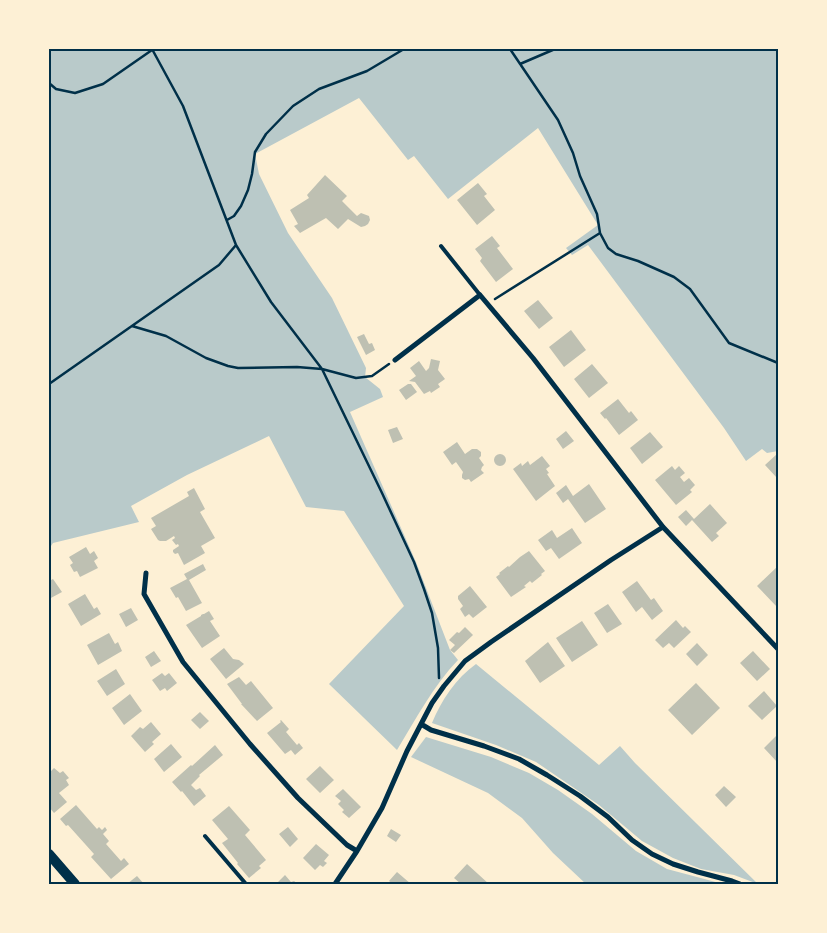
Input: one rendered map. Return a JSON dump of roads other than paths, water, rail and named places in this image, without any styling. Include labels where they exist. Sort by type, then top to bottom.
[{"type":"main road","points":[[49,854],[75,884]]},
{"type":"street","points":[[395,360],[480,295],[533,358],[663,527],[778,649]]},
{"type":"street","points":[[336,884],[382,808],[407,751],[432,703],[465,661],[611,560],[663,527]]},
{"type":"street","points":[[146,573],[144,594],[183,662],[250,744],[298,798],[347,845],[357,851]]},
{"type":"street","points":[[421,724],[430,730],[484,746],[519,759],[580,796],[608,817],[632,840],[652,854],[673,864],[740,884]]},
{"type":"lane","points":[[441,246],[480,295]]},
{"type":"lane","points":[[205,836],[246,884]]}]
